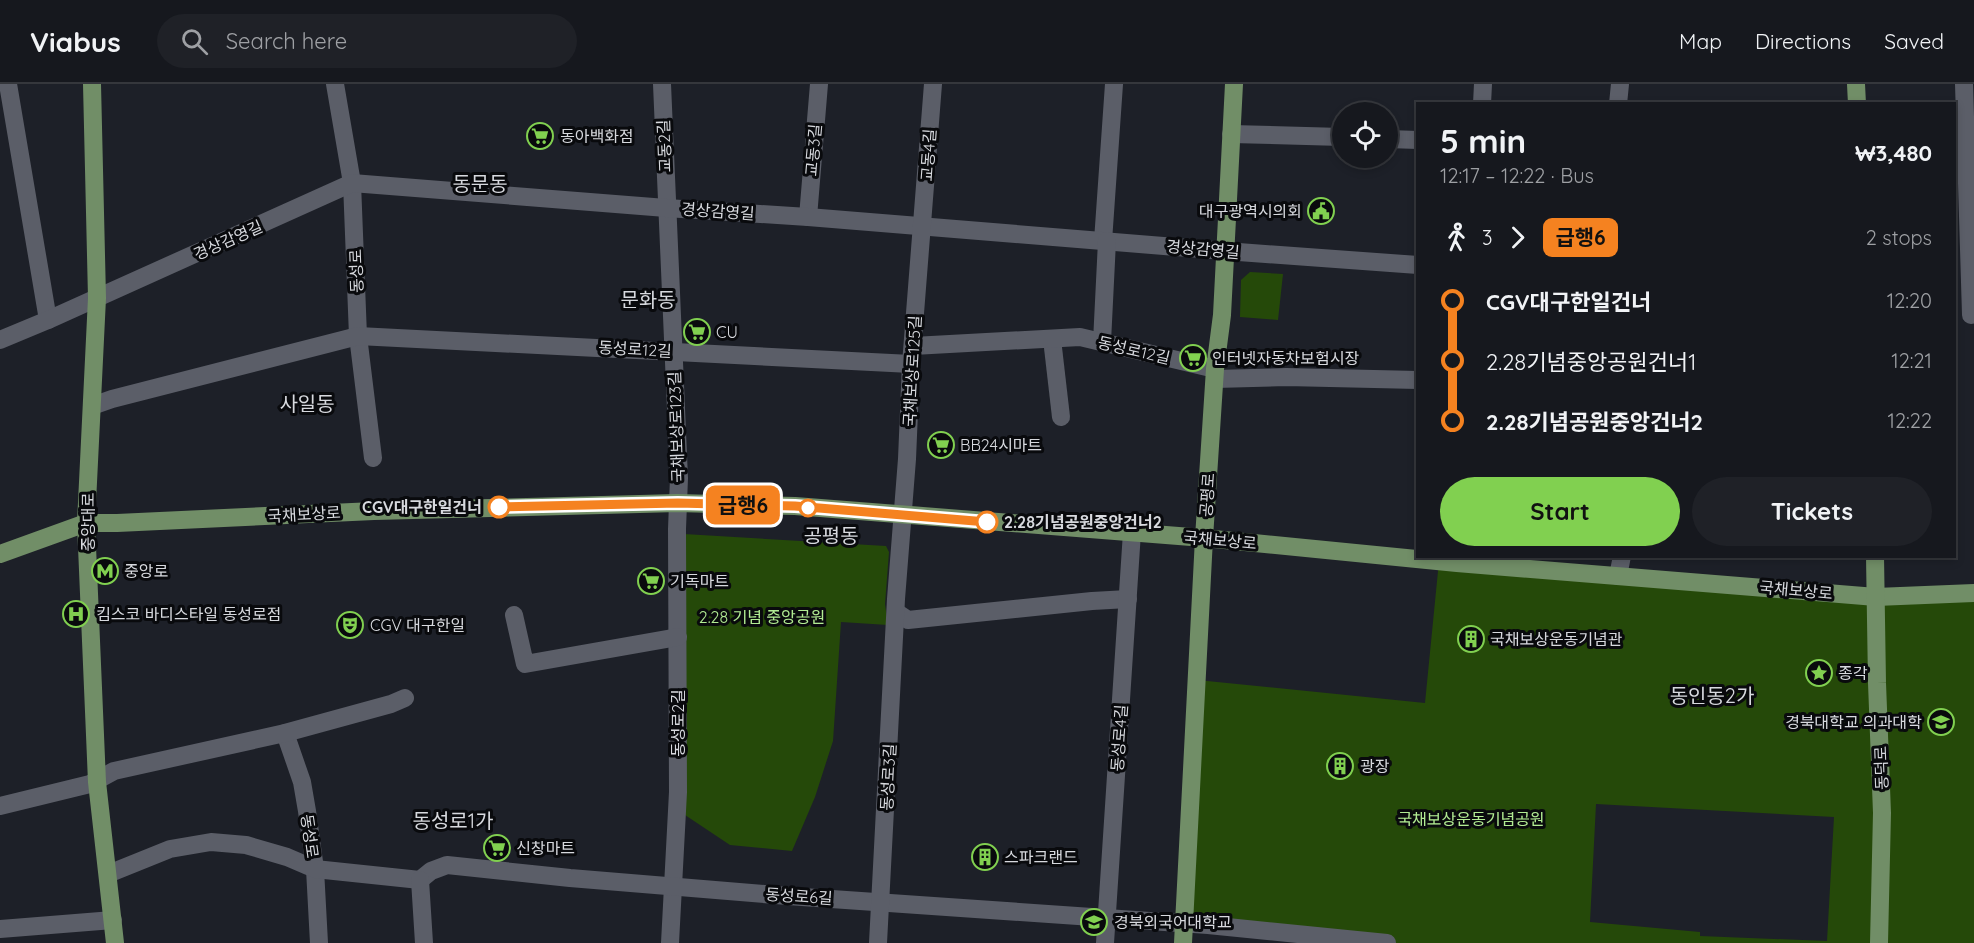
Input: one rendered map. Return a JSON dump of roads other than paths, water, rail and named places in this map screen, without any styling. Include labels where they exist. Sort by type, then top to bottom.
[{"type":"main road","name":"중앙대로","points":[[92,84],[97,297],[86,523],[97,782],[115,943]]},
{"type":"main road","name":"공평로","points":[[1183,943],[1204,538],[1215,374],[1222,315],[1234,84]]},
{"type":"main road","points":[[1856,84],[1857,102]]},
{"type":"main road","name":"국채보상로","points":[[0,554],[86,523],[107,524],[408,510],[678,503],[795,506],[1416,556]]},
{"type":"main road","name":"국채보상로","points":[[1434,558],[1876,597],[1974,593]]},
{"type":"main road","name":"동덕로","points":[[1875,558],[1882,813],[1879,943]]},
{"type":"street","points":[[8,84],[8,127],[48,320]]},
{"type":"street","name":"동성로","points":[[335,84],[352,183],[358,336],[373,458]]},
{"type":"street","name":"교동2길","points":[[662,84],[666,208]]},
{"type":"street","name":"교동3길","points":[[808,217],[819,84]]},
{"type":"street","name":"교동4길","points":[[923,226],[933,84]]},
{"type":"street","points":[[1102,342],[1114,84]]},
{"type":"street","points":[[1482,102],[1483,84]]},
{"type":"street","points":[[1618,102],[1620,84]]},
{"type":"street","points":[[1964,84],[1967,315]]},
{"type":"street","points":[[1231,134],[1332,138]]},
{"type":"street","points":[[1398,139],[1416,140]]},
{"type":"street","name":"경상감영길","points":[[0,340],[352,183],[1416,265]]},
{"type":"street","name":"국채보상로123길","points":[[666,208],[674,351],[678,503]]},
{"type":"street","name":"국채보상로125길","points":[[903,516],[908,459],[912,355],[923,226]]},
{"type":"street","points":[[92,405],[358,336]]},
{"type":"street","name":"동성로12길","points":[[358,336],[674,351],[912,355],[1080,337],[1215,374],[1416,380]]},
{"type":"street","points":[[1052,339],[1061,417]]},
{"type":"street","name":"동성로2길","points":[[670,943],[678,792],[678,503]]},
{"type":"street","name":"동성로3길","points":[[878,943],[903,516]]},
{"type":"street","name":"동성로4길","points":[[1106,943],[1132,532]]},
{"type":"street","points":[[1618,576],[1622,558]]},
{"type":"street","points":[[896,612],[908,620],[1128,599]]},
{"type":"street","points":[[514,615],[525,664],[678,637]]},
{"type":"street","points":[[0,806],[97,782],[114,771],[285,733],[391,704],[405,698]]},
{"type":"street","name":"동성로","points":[[285,733],[302,782],[315,869],[319,943]]},
{"type":"street","points":[[108,874],[170,849],[211,842],[246,845],[287,857],[315,869],[420,880],[424,943]]},
{"type":"street","name":"동성로6길","points":[[420,880],[430,871],[447,866],[788,896],[1208,925],[1387,943]]},
{"type":"street","points":[[0,928],[113,920]]},
{"type":"place","name":"동아백화점","points":[[540,136]]},
{"type":"place","name":"대구광역시의회","points":[[1321,211]]},
{"type":"place","name":"CU","points":[[697,332]]},
{"type":"place","name":"인터넷자동차보험시장","points":[[1193,358]]},
{"type":"place","name":"BB24시마트","points":[[941,445]]},
{"type":"place","name":"CGV대구한일건너","points":[[499,507]]},
{"type":"place","name":"2.28기념공원중앙건너2","points":[[987,522]]},
{"type":"place","name":"중앙로","points":[[105,571]]},
{"type":"place","name":"기독마트","points":[[651,581]]},
{"type":"place","name":"킴스코 바디스타일 동성로점","points":[[76,614]]},
{"type":"place","name":"CGV 대구한일","points":[[350,625]]},
{"type":"place","name":"국채보상운동기념관","points":[[1471,639]]},
{"type":"place","name":"종각","points":[[1819,673]]},
{"type":"place","name":"경북대학교 의과대학","points":[[1941,722]]},
{"type":"place","name":"광장","points":[[1340,766]]},
{"type":"place","name":"신창마트","points":[[497,848]]},
{"type":"place","name":"스파크랜드","points":[[985,857]]},
{"type":"place","name":"경북외국어대학교","points":[[1094,922]]},
{"type":"district","name":"동문동","points":[[480,183]]},
{"type":"district","name":"문화동","points":[[648,299]]},
{"type":"district","name":"사일동","points":[[307,403]]},
{"type":"district","name":"공평동","points":[[831,535]]},
{"type":"district","name":"동인동2가","points":[[1712,695]]},
{"type":"district","name":"동성로1가","points":[[453,820]]},
{"type":"park label","name":"2.28 기념 중앙공원","points":[[762,617]]},
{"type":"park label","name":"국채보상운동기념공원","points":[[1471,819]]}]
